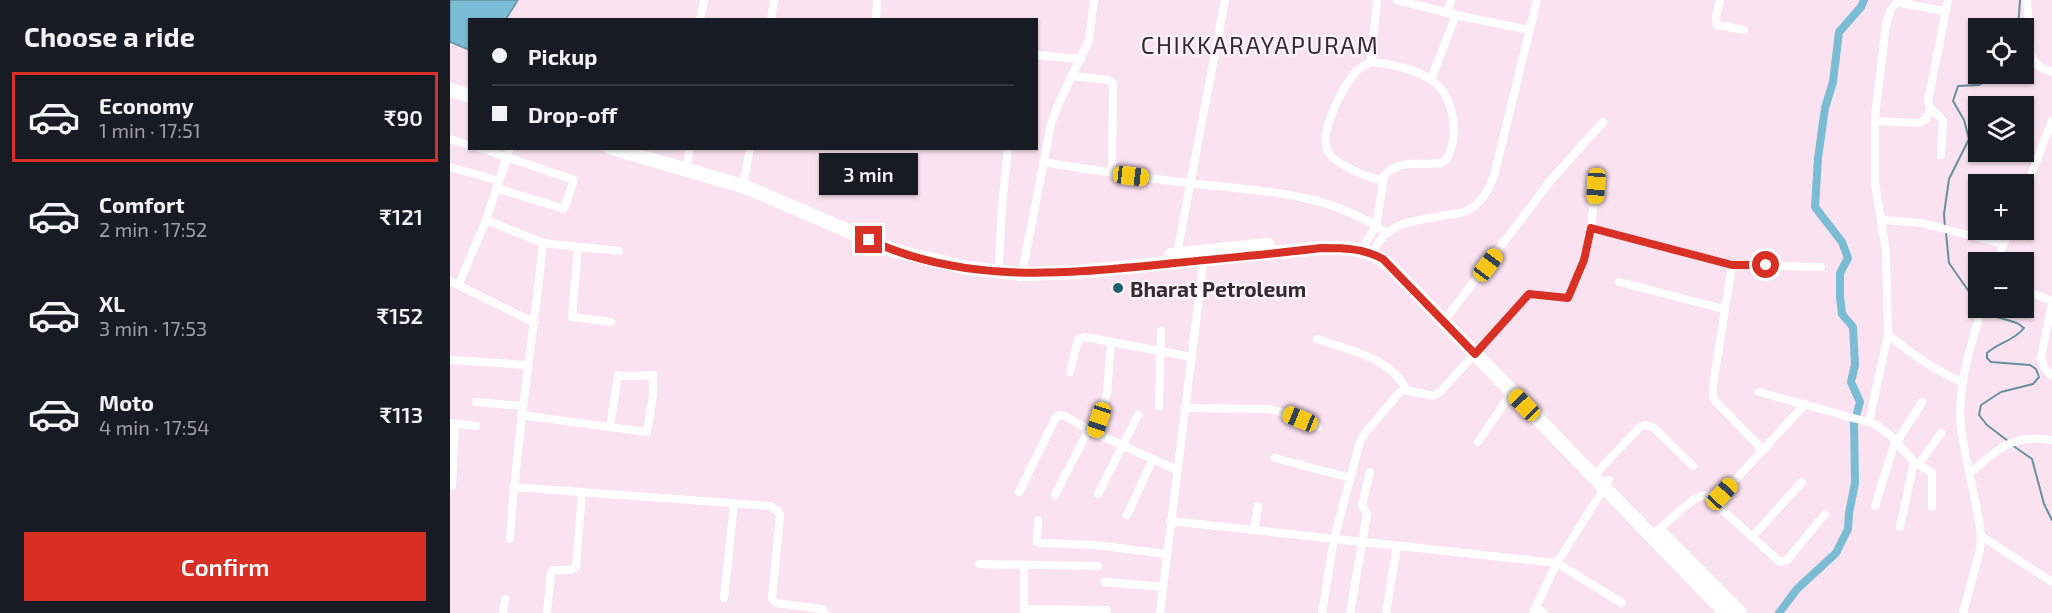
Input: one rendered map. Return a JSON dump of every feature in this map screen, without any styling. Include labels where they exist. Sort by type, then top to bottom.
[{"type":"main road","points":[[450,90],[468,95]]},
{"type":"main road","points":[[624,150],[688,160]]},
{"type":"main road","points":[[650,150],[688,160],[897,242],[944,255],[999,263],[1023,270],[1177,254],[1204,256]]},
{"type":"main road","points":[[744,182],[895,252],[942,264],[1078,272],[1322,240],[1349,240],[1388,252],[1447,318],[1655,533],[1726,613]]},
{"type":"main road","points":[[1478,350],[1512,392],[1604,479]]},
{"type":"main road","points":[[1655,533],[1740,613]]},
{"type":"street","points":[[700,18],[704,0]]},
{"type":"street","points":[[771,18],[772,0]]},
{"type":"street","points":[[876,18],[877,0]]},
{"type":"street","points":[[1023,270],[1051,124],[1089,40],[1094,0]]},
{"type":"street","points":[[1177,254],[1225,0]]},
{"type":"street","points":[[1371,62],[1377,0]]},
{"type":"street","points":[[1397,0],[1529,30]]},
{"type":"street","points":[[1431,80],[1451,14],[1451,0]]},
{"type":"street","points":[[1370,248],[1385,232],[1407,222],[1464,212],[1475,206],[1486,194],[1494,176],[1537,0]]},
{"type":"street","points":[[1719,0],[1717,25],[1744,30]]},
{"type":"street","points":[[1941,155],[1943,121],[1930,109],[1928,92],[1948,0]]},
{"type":"street","points":[[2027,0],[2033,61],[2038,66],[2052,72]]},
{"type":"street","points":[[1863,419],[1888,334],[1886,252],[1875,183],[1875,121],[1879,80],[1891,9],[1901,1],[1944,11]]},
{"type":"street","points":[[1038,55],[1081,59]]},
{"type":"street","points":[[1370,248],[1376,226],[1382,181],[1389,170],[1402,164],[1441,164],[1450,153],[1454,127],[1445,97],[1431,80],[1398,66],[1371,62],[1356,72],[1345,87],[1336,104],[1325,141],[1329,154],[1335,159],[1362,174],[1382,181]]},
{"type":"street","points":[[1072,76],[1108,80],[1113,84],[1112,173]]},
{"type":"street","points":[[1875,121],[1919,123],[1926,119],[1930,109]]},
{"type":"street","points":[[2031,174],[2052,121]]},
{"type":"street","points":[[1447,318],[1551,180],[1603,122]]},
{"type":"street","points":[[450,139],[468,144]]},
{"type":"street","points":[[450,167],[564,209],[566,207],[574,178],[509,153],[492,150]]},
{"type":"street","points":[[744,182],[750,150]]},
{"type":"street","points":[[999,263],[1008,150]]},
{"type":"street","points":[[509,153],[486,220],[454,282],[535,323]]},
{"type":"street","points":[[1043,162],[1112,173],[1300,196],[1338,207],[1385,232]]},
{"type":"street","points":[[1322,613],[1334,539],[1360,442],[1365,433],[1400,392],[1406,390],[1433,396],[1440,392],[1529,294],[1568,298],[1584,260],[1591,228],[1596,180]]},
{"type":"street","points":[[486,220],[543,243],[619,251]]},
{"type":"street","points":[[1882,220],[1922,223],[2003,244]]},
{"type":"street","points":[[1591,228],[1732,265],[1821,267]]},
{"type":"street","points":[[2000,252],[2005,240]]},
{"type":"street","points":[[510,539],[513,487],[535,323],[543,243]]},
{"type":"street","points":[[578,247],[572,317],[611,322]]},
{"type":"street","points":[[1160,613],[1204,256]]},
{"type":"street","points":[[1732,265],[1713,397],[1763,450]]},
{"type":"street","points":[[1619,282],[1725,309]]},
{"type":"street","points":[[2034,294],[2052,301],[2041,358],[2045,369],[2052,376]]},
{"type":"street","points":[[1963,613],[1980,550],[1981,536],[1961,427],[1960,405],[1963,382],[1979,318]]},
{"type":"street","points":[[1160,406],[1161,331]]},
{"type":"street","points":[[1888,334],[1932,366],[1963,382]]},
{"type":"street","points":[[1070,372],[1078,340],[1085,337],[1192,357]]},
{"type":"street","points":[[1317,339],[1366,356],[1384,365],[1395,373],[1406,390]]},
{"type":"street","points":[[1055,495],[1092,431],[1107,393],[1112,342]]},
{"type":"street","points":[[450,360],[528,365]]},
{"type":"street","points":[[476,402],[610,427],[647,432],[653,395],[653,375],[627,377],[618,375],[610,427]]},
{"type":"street","points":[[1478,442],[1512,392]]},
{"type":"street","points":[[1760,392],[1863,419],[1891,436],[1916,464],[1932,473],[1932,507]]},
{"type":"street","points":[[1875,506],[1896,442],[1922,402]]},
{"type":"street","points":[[1655,533],[1694,499],[1722,494],[1805,404]]},
{"type":"street","points":[[1185,408],[1269,409],[1318,427]]},
{"type":"street","points":[[1018,492],[1056,417],[1060,415],[1177,470]]},
{"type":"street","points":[[1098,494],[1138,415]]},
{"type":"street","points":[[452,486],[452,424],[477,426]]},
{"type":"street","points":[[1544,613],[1534,611],[1557,563],[1604,479],[1640,427],[1645,424],[1653,427],[1693,466]]},
{"type":"street","points":[[1900,527],[1916,464],[1941,433]]},
{"type":"street","points":[[1970,473],[2010,443],[2037,438],[2052,440]]},
{"type":"street","points":[[1275,458],[1350,478]]},
{"type":"street","points":[[1127,515],[1153,459]]},
{"type":"street","points":[[1350,613],[1367,514],[1362,505],[1370,472]]},
{"type":"street","points":[[1752,537],[1802,482]]},
{"type":"street","points":[[513,487],[770,506],[778,511],[780,516],[772,595],[774,602],[822,609],[825,613]]},
{"type":"street","points":[[547,613],[551,573],[553,570],[571,570],[576,567],[582,492]]},
{"type":"street","points":[[1707,496],[1777,560],[1784,562],[1825,514]]},
{"type":"street","points":[[724,598],[734,504]]},
{"type":"street","points":[[1254,530],[1258,506]]},
{"type":"street","points":[[1038,520],[1037,542],[1040,543],[1095,545],[1167,554]]},
{"type":"street","points":[[1170,521],[1557,563],[1622,603]]},
{"type":"street","points":[[1981,536],[2052,582]]},
{"type":"street","points":[[1386,613],[1397,546]]},
{"type":"street","points":[[979,564],[1098,566]]},
{"type":"street","points":[[1024,565],[1024,611],[1107,610]]},
{"type":"street","points":[[1105,582],[1163,586]]},
{"type":"street","points":[[503,613],[505,599]]},
{"type":"water","points":[[450,0],[518,0],[507,18],[468,18],[468,50],[450,42]]},
{"type":"waterway","points":[[1779,613],[1797,589],[1836,553],[1848,529],[1855,483],[1854,423],[1860,402],[1851,382],[1855,365],[1853,327],[1842,314],[1840,297],[1840,273],[1848,258],[1842,242],[1815,207],[1818,158],[1825,108],[1833,82],[1839,32],[1861,7],[1864,0]]},
{"type":"waterway","points":[[2019,18],[2020,0]]},
{"type":"waterway","points":[[1945,227],[1944,214],[1949,179],[1969,139],[1964,120],[1953,101],[1958,86],[1981,84]]},
{"type":"waterway","points":[[1946,233],[1949,263],[1968,290]]},
{"type":"waterway","points":[[2000,318],[2017,323],[2024,328],[2016,336],[1987,353],[1987,358],[1991,362],[2030,365],[2036,369],[2039,377],[2033,384],[2001,392],[1981,405],[1979,415],[1987,425],[2008,441]]},
{"type":"waterway","points":[[2012,445],[2032,459],[2044,504],[2052,520]]},
{"type":"place","name":"Bharat Petroleum","points":[[1118,288]]},
{"type":"district","name":"CHIKKARAYAPURAM","points":[[1260,44]]},
{"type":"route","points":[[869,240],[895,252],[942,264],[1022,274],[1116,269],[1321,248],[1348,248],[1364,251],[1383,259],[1475,354],[1529,294],[1568,298],[1584,260],[1591,228],[1732,265],[1766,265]]}]
